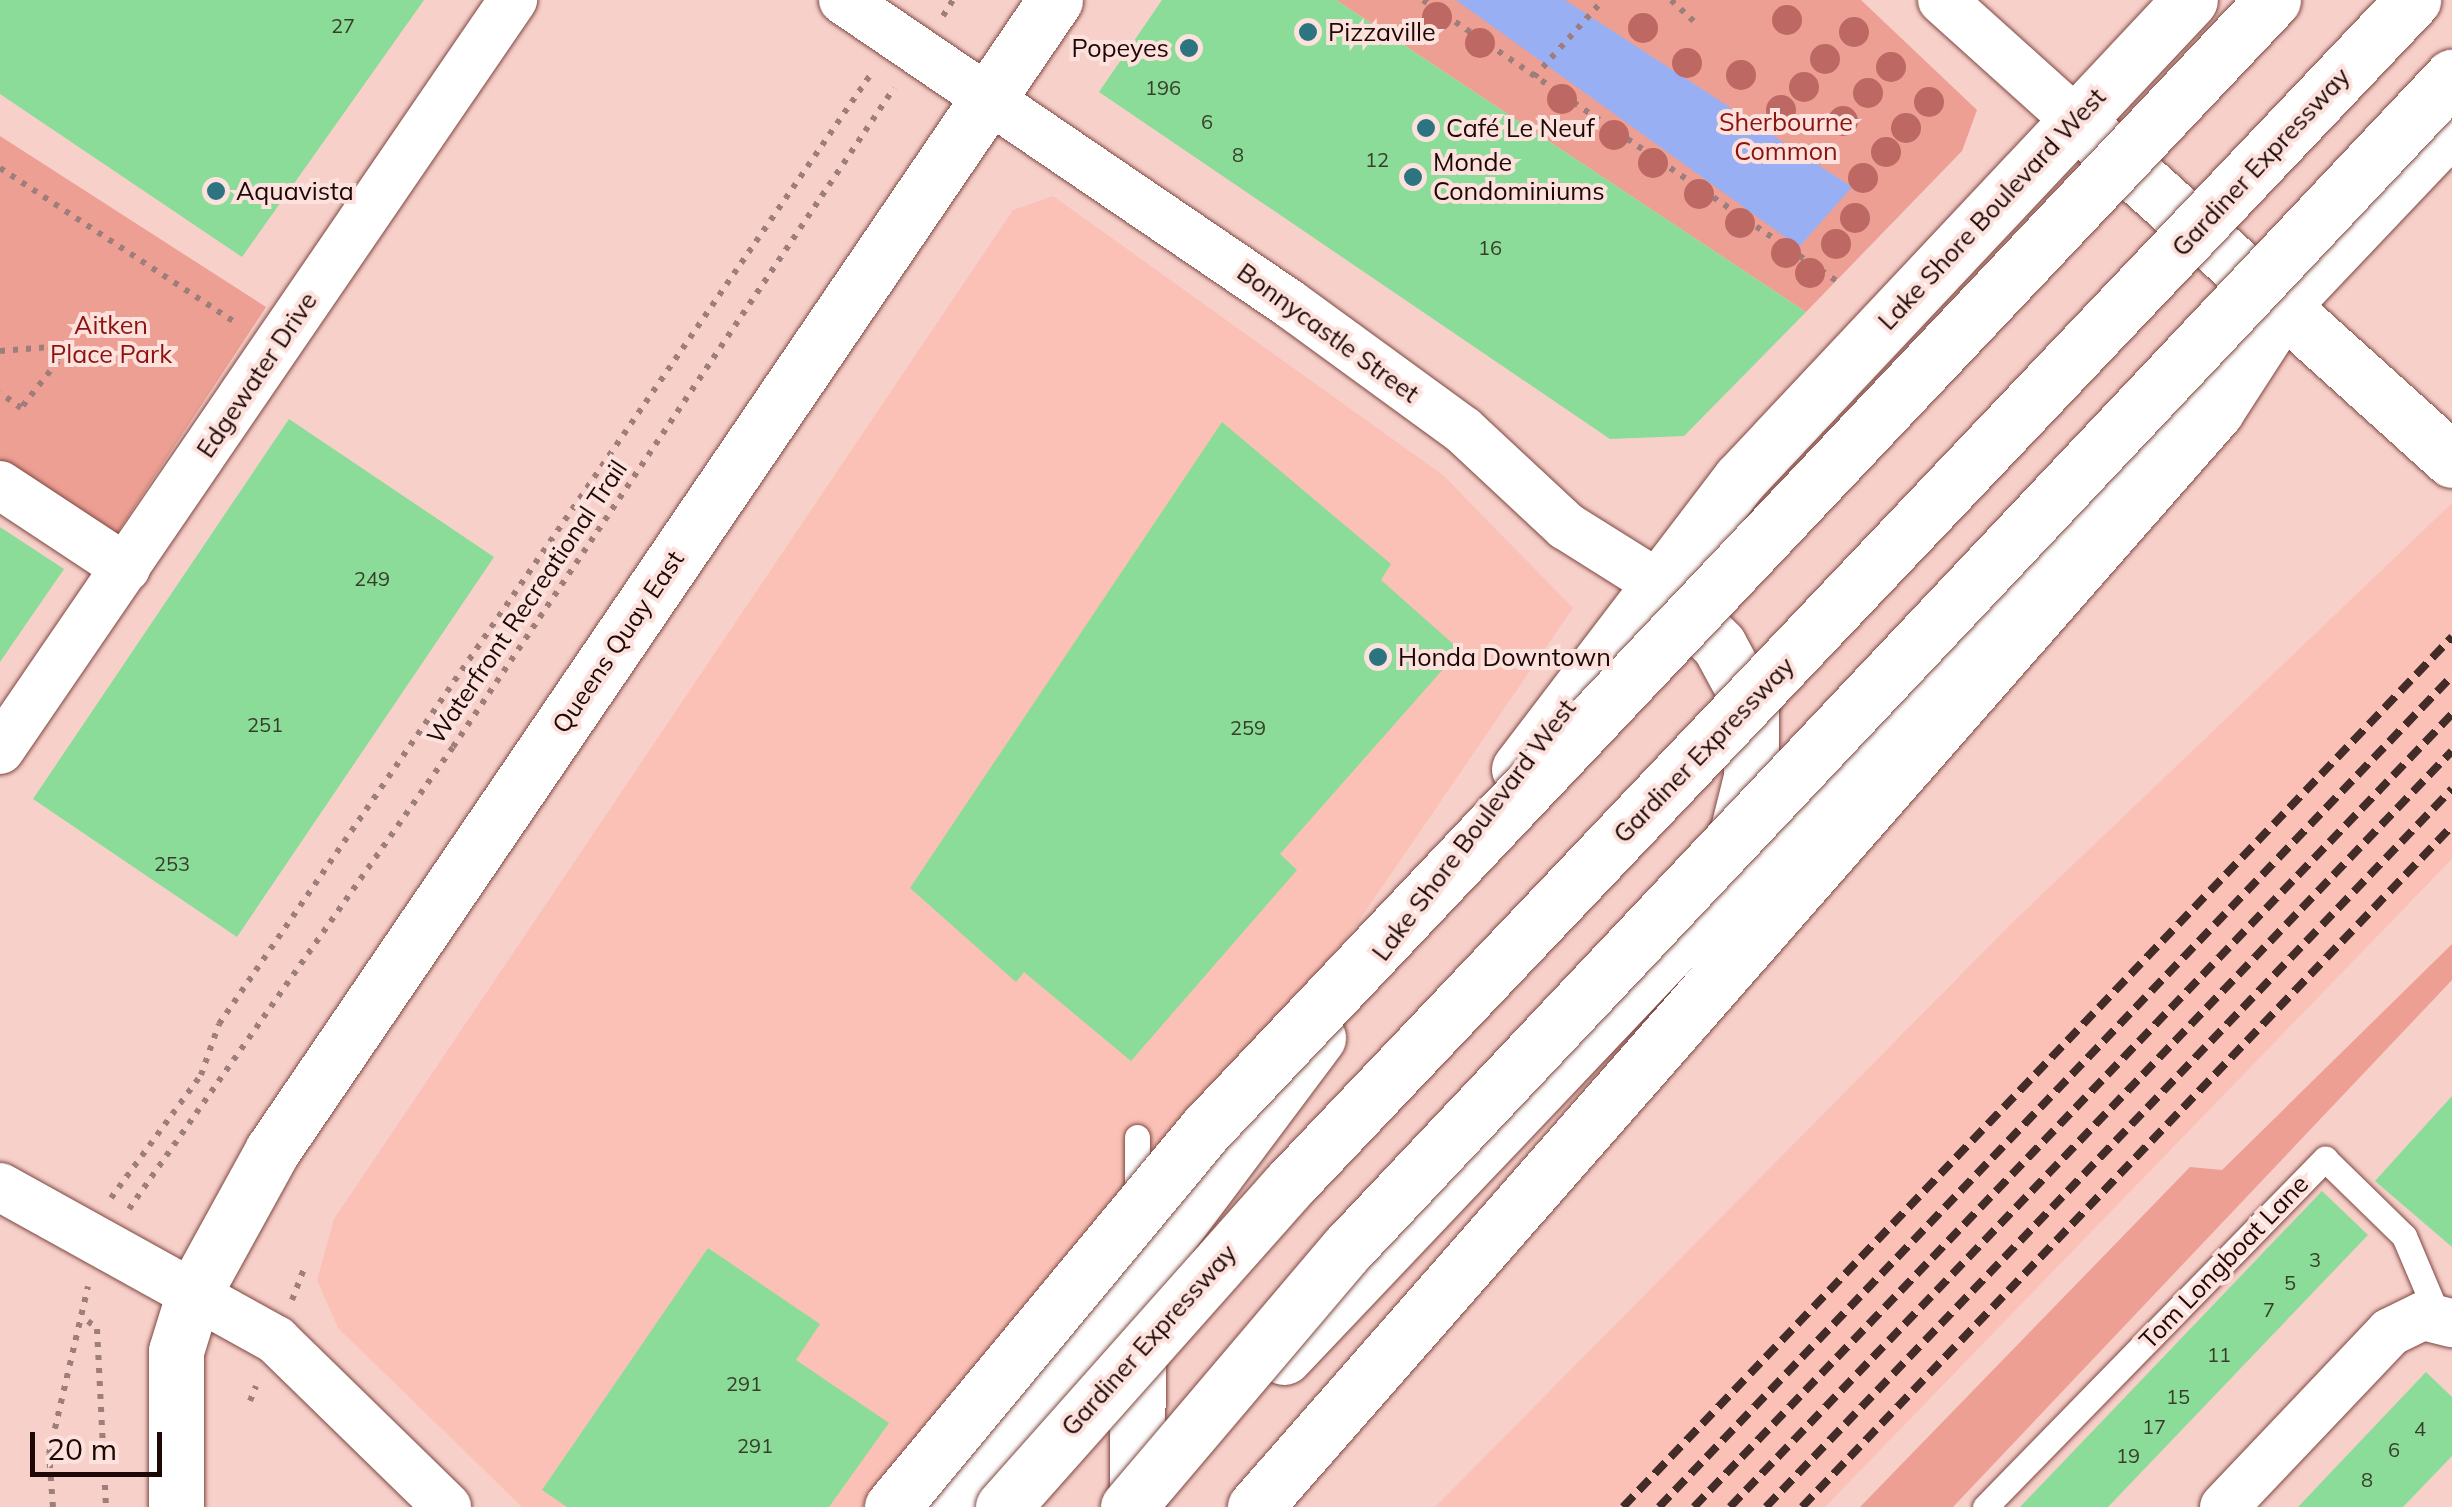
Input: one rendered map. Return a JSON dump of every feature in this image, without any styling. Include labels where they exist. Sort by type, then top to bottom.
[{"type":"main road","name":"Queens Quay East","points":[[176,1507],[170,1393],[194,1293],[272,1150],[1056,0]]},
{"type":"main road","name":"Lake Shore Boulevard West","points":[[949,1507],[1136,1281],[1657,583],[1740,479],[2074,119],[2190,0]]},
{"type":"main road","points":[[892,1507],[1205,1130],[2273,0]]},
{"type":"main road","name":"Gardiner Expressway","points":[[1002,1507],[1288,1186],[2413,0]]},
{"type":"main road","points":[[1128,1507],[1346,1249],[2452,78]]},
{"type":"main road","points":[[2074,119],[2452,460]]},
{"type":"main road","points":[[1137,1507],[2282,309],[2452,126]]},
{"type":"main road","points":[[1255,1507],[1858,824],[1967,686],[2216,412],[2282,309]]},
{"type":"main road","points":[[1657,583],[1735,668],[1754,721],[1741,830],[1713,902]]},
{"type":"main road","points":[[1136,1281],[1137,1507]]},
{"type":"street","name":"Edgewater Drive","points":[[0,750],[513,0]]},
{"type":"street","name":"Bonnycastle Street","points":[[843,0],[1337,338],[1462,430],[1566,526],[1657,583]]},
{"type":"street","points":[[1942,0],[2074,119]]},
{"type":"street","points":[[0,485],[126,568]]},
{"type":"street","points":[[0,1187],[276,1340],[447,1507]]},
{"type":"street","points":[[2224,1507],[2390,1332],[2445,1320]]},
{"type":"lane","points":[[1136,1281],[1137,1136]]},
{"type":"lane","name":"Tom Longboat Lane","points":[[1985,1507],[2324,1159],[2404,1236],[2445,1320]]},
{"type":"path","name":"Waterfront Recreational Trail","points":[[122,1219],[454,747],[953,0]]},
{"type":"path","points":[[1423,0],[1842,284]]},
{"type":"path","points":[[1534,77],[1603,0]]},
{"type":"path","points":[[1671,0],[1697,24]]},
{"type":"path","points":[[104,1208],[200,1076],[220,1024],[874,70]]},
{"type":"path","points":[[0,168],[275,348]]},
{"type":"path","points":[[0,351],[50,347],[58,361],[20,408],[0,393]]},
{"type":"path","points":[[53,1507],[49,1454],[87,1288]]},
{"type":"path","points":[[88,1321],[98,1329],[106,1507]]},
{"type":"shaded area","points":[[1053,196],[1443,475],[1573,608],[1352,931],[863,1507],[522,1507],[338,1328],[317,1280],[334,1219],[1013,210]]},
{"type":"shaded area","points":[[2452,503],[2452,859],[1825,1507],[1435,1507],[2013,922]]},
{"type":"green space","name":"Sherbourne Common","points":[[1336,0],[1861,0],[1977,110],[1962,151],[1806,312]]},
{"type":"green space","name":"Aitken Place Park","points":[[0,136],[266,307],[114,538],[0,465]]},
{"type":"green space","points":[[2452,944],[2452,980],[1953,1507],[1860,1507],[2190,1167],[2222,1170]]},
{"type":"water","points":[[1456,0],[1565,0],[1852,187],[1799,247]]},
{"type":"building","name":"Aquavista","points":[[0,0],[424,0],[242,257],[0,94]]},
{"type":"building","name":"Monde Condominiums","points":[[1162,0],[1336,0],[1806,312],[1684,436],[1610,439],[1099,92]]},
{"type":"building","points":[[289,419],[494,557],[237,937],[33,799]]},
{"type":"building","points":[[1222,422],[1391,564],[1381,580],[1460,650],[1280,854],[1297,870],[1131,1061],[1024,972],[1016,982],[910,888]]},
{"type":"building","points":[[0,527],[64,569],[0,662]]},
{"type":"building","points":[[2452,1096],[2452,1247],[2375,1181]]},
{"type":"building","points":[[2322,1191],[2368,1235],[2108,1507],[2020,1507]]},
{"type":"building","points":[[708,1248],[820,1324],[796,1360],[889,1423],[829,1507],[567,1507],[542,1490]]},
{"type":"building","points":[[2426,1372],[2452,1397],[2452,1456],[2403,1507],[2298,1507]]},
{"type":"railway","points":[[1623,1507],[2452,637]]},
{"type":"railway","points":[[1659,1507],[2452,676]]},
{"type":"railway","points":[[1694,1507],[2452,714]]},
{"type":"railway","points":[[1730,1507],[2452,751]]},
{"type":"railway","points":[[1766,1507],[2452,789]]},
{"type":"railway","points":[[1802,1507],[2452,826]]},
{"type":"place","name":"Pizzaville","points":[[1308,32]]},
{"type":"place","name":"Popeyes","points":[[1189,48]]},
{"type":"place","name":"Café Le Neuf","points":[[1426,128]]},
{"type":"place","name":"Monde Condominiums","points":[[1413,177]]},
{"type":"place","name":"Aquavista","points":[[216,191]]},
{"type":"place","name":"Honda Downtown","points":[[1378,657]]}]
